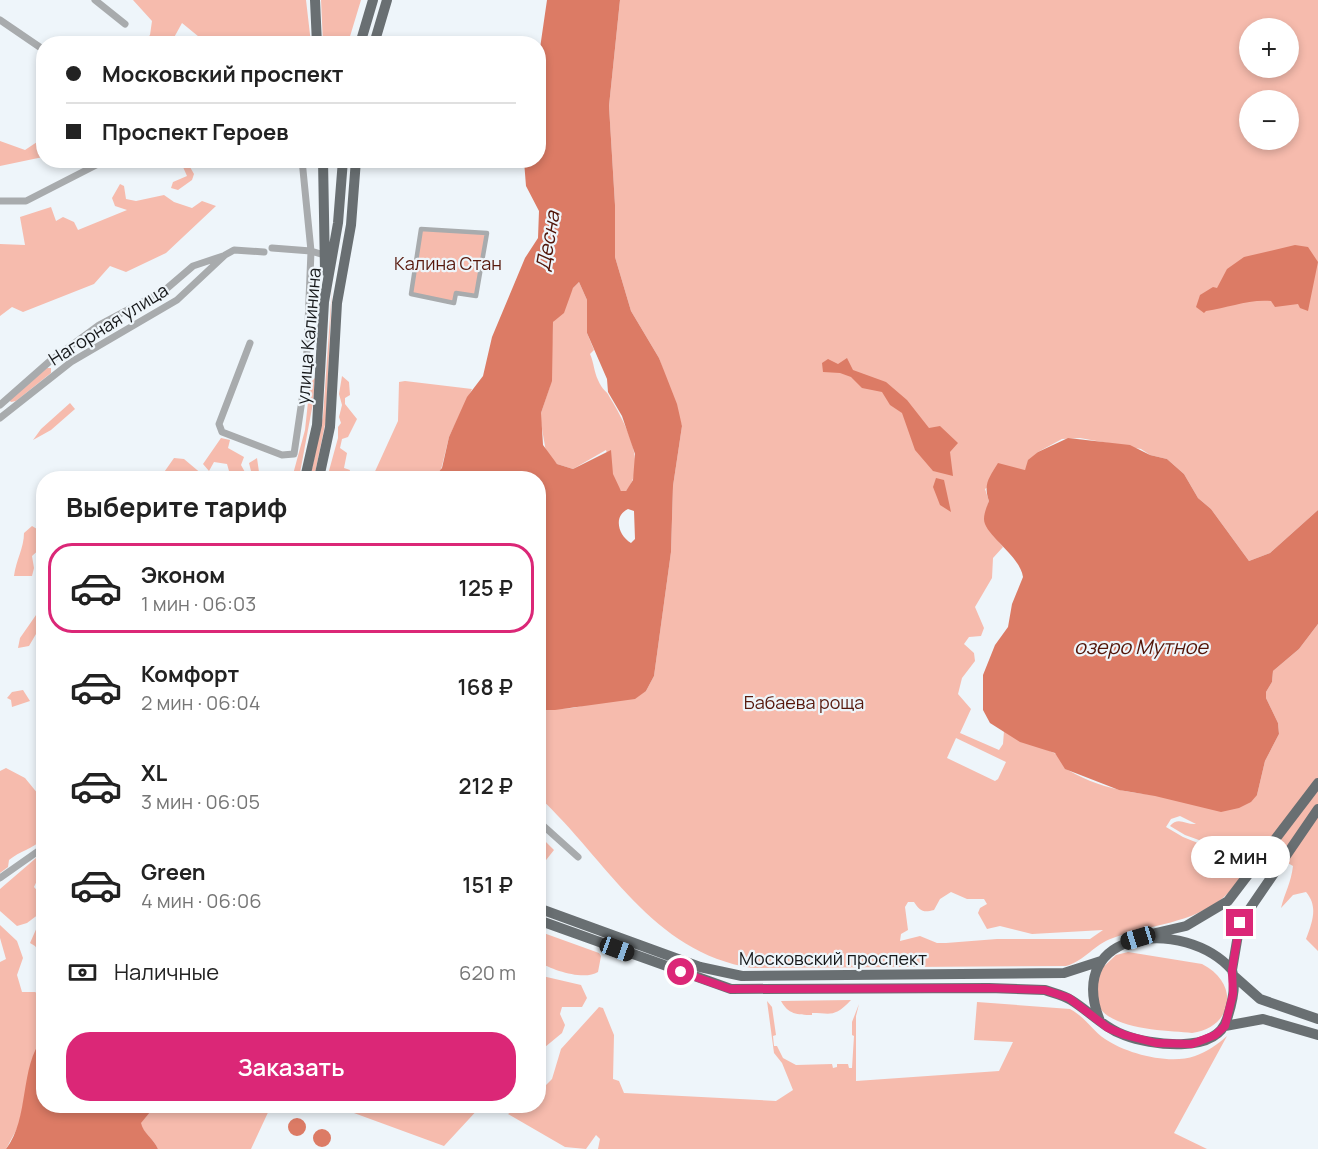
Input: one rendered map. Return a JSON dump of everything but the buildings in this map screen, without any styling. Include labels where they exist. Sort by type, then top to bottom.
[{"type":"main road","points":[[315,0],[317,36]]},
{"type":"main road","points":[[362,36],[373,0]]},
{"type":"main road","points":[[376,36],[387,0]]},
{"type":"main road","points":[[323,168],[324,255],[327,281]]},
{"type":"main road","name":"улица Калинина","points":[[307,471],[318,418],[327,281],[338,223],[342,168]]},
{"type":"main road","name":"улица Калинина","points":[[320,471],[331,419],[338,297],[351,225],[355,168]]},
{"type":"main road","points":[[1318,783],[1228,901],[1186,926],[1123,942],[1101,961],[1093,979],[1093,1002],[1100,1021],[1125,1035],[1156,1043],[1192,1044],[1215,1035],[1225,1026],[1232,1004],[1233,973],[1240,923],[1318,808]]},
{"type":"main road","name":"Московский проспект","points":[[546,911],[700,967],[742,976],[1064,973],[1101,961]]},
{"type":"main road","name":"Московский проспект","points":[[546,923],[724,988],[1045,990],[1069,998],[1100,1021]]},
{"type":"main road","points":[[1138,938],[1195,944],[1213,951],[1260,999],[1318,1019]]},
{"type":"main road","points":[[1225,1026],[1263,1019],[1318,1035]]},
{"type":"street","points":[[95,0],[125,24]]},
{"type":"street","points":[[0,20],[36,45]]},
{"type":"street","points":[[0,201],[26,201],[90,168]]},
{"type":"street","points":[[250,343],[219,424],[222,432],[282,455],[294,454],[306,373],[311,251],[303,168]]},
{"type":"street","points":[[421,229],[487,233],[476,296],[456,293],[454,303],[411,294],[421,229]]},
{"type":"street","points":[[272,248],[311,251],[324,255]]},
{"type":"street","points":[[0,405],[50,362],[99,325],[165,290],[193,266],[234,250],[264,252]]},
{"type":"street","name":"Нагорная улица","points":[[0,418],[70,362],[177,300],[225,255]]},
{"type":"street","points":[[546,828],[578,858]]},
{"type":"street","points":[[0,878],[36,853]]},
{"type":"green space","points":[[133,0],[306,0],[310,36],[198,36],[182,23],[175,36],[149,36],[152,21]]},
{"type":"green space","points":[[321,0],[361,0],[350,36],[323,36]]},
{"type":"green space","name":"Бабаева роща","points":[[620,0],[1318,0],[1318,510],[1270,553],[1249,561],[1211,509],[1198,498],[1184,474],[1167,459],[1150,455],[1141,449],[1080,438],[1062,439],[1038,452],[1025,470],[1014,469],[985,489],[989,501],[987,526],[1003,547],[993,558],[992,578],[975,607],[984,628],[981,636],[969,637],[964,644],[974,653],[975,661],[962,678],[958,694],[971,709],[960,733],[999,750],[1003,744],[1004,731],[1054,753],[1068,770],[1090,781],[1136,793],[1184,796],[1257,795],[1265,761],[1279,734],[1278,723],[1266,698],[1273,671],[1299,649],[1318,624],[1318,951],[1306,939],[1311,926],[1313,908],[1306,892],[1293,895],[1281,908],[1293,866],[1270,853],[1255,850],[1249,858],[1185,835],[1170,826],[1179,821],[1196,824],[1180,816],[1171,819],[1166,827],[1183,837],[1250,864],[1235,885],[1224,897],[1198,913],[1113,938],[1100,944],[1073,964],[1066,966],[752,968],[717,959],[686,944],[658,924],[546,804],[546,710],[573,708],[646,691],[654,676],[671,552],[673,486],[682,426],[659,358],[631,311],[615,257],[615,205],[609,106]],"holes":[[[956,738],[1006,762],[995,781],[947,758]],[[951,892],[967,899],[984,899],[987,904],[980,908],[978,913],[987,929],[1000,926],[1032,934],[1103,930],[1090,939],[997,939],[937,943],[920,936],[900,941],[901,934],[908,930],[905,907],[908,902],[914,902],[920,909],[927,911],[934,910],[940,899]]]},
{"type":"green space","points":[[0,141],[25,150],[36,143],[36,158],[0,166]]},
{"type":"green space","points":[[183,168],[191,168],[194,174],[192,180],[178,190],[171,188],[173,182],[187,176]]},
{"type":"green space","points":[[120,184],[124,186],[126,199],[136,201],[164,195],[174,202],[192,208],[202,201],[216,206],[166,253],[126,272],[110,266],[94,284],[23,312],[12,307],[0,316],[0,244],[25,245],[20,217],[51,207],[56,221],[63,217],[74,222],[78,230],[127,210],[115,206],[112,198]]},
{"type":"green space","name":"Калина Стан","points":[[421,229],[487,233],[476,296],[456,293],[454,303],[412,294]]},
{"type":"green space","points":[[579,282],[587,300],[587,333],[594,350],[590,354],[596,374],[627,430],[635,456],[632,480],[626,491],[622,492],[615,483],[606,450],[573,469],[557,464],[546,452],[541,413],[550,386],[553,322]]},
{"type":"green space","points":[[332,288],[326,420],[315,471],[311,471],[323,416]]},
{"type":"green space","points":[[47,368],[51,368],[51,373],[16,401],[9,400]]},
{"type":"green space","points":[[342,376],[349,382],[350,395],[345,398],[345,404],[357,419],[348,437],[342,439],[340,448],[347,453],[344,468],[350,471],[329,471],[338,438],[338,427],[341,423],[339,417],[342,405],[339,394]]},
{"type":"green space","points":[[315,378],[313,403],[300,471],[294,471],[305,430],[310,383]]},
{"type":"green space","points":[[399,382],[472,389],[449,437],[441,471],[375,471],[398,421]]},
{"type":"green space","points":[[70,403],[75,409],[51,430],[33,440],[41,429]]},
{"type":"green space","points":[[221,438],[230,440],[228,448],[244,457],[241,465],[244,471],[229,471],[227,464],[214,462],[209,471],[203,464]]},
{"type":"green space","points":[[174,458],[184,459],[198,471],[165,471]]},
{"type":"green space","points":[[257,458],[259,471],[251,471],[249,463]]},
{"type":"green space","points":[[32,526],[36,528],[36,552],[32,556],[34,568],[32,576],[14,576],[23,544],[24,533]]},
{"type":"green space","points":[[36,615],[36,634],[29,646],[18,648],[20,638]]},
{"type":"green space","points":[[23,690],[30,701],[12,707],[11,700],[7,698],[12,692]]},
{"type":"green space","points":[[6,768],[25,778],[36,791],[36,844],[9,860],[8,867],[0,873],[0,771]]},
{"type":"green space","points":[[546,842],[554,850],[546,860]]},
{"type":"green space","points":[[36,858],[34,887],[36,889],[36,916],[27,923],[17,926],[0,911],[0,889]]},
{"type":"green space","points":[[0,925],[17,941],[23,958],[17,975],[22,992],[36,993],[36,1052],[32,1060],[19,1125],[6,1149],[0,1149],[0,962],[6,959],[0,938]]},
{"type":"green space","points":[[36,930],[36,948],[30,943]]},
{"type":"green space","points":[[546,934],[599,953],[601,956],[598,972],[592,974],[577,975],[546,965]]},
{"type":"green space","points":[[1128,952],[1202,964],[1214,972],[1227,993],[1224,1014],[1206,1029],[1192,1033],[1135,1026],[1108,1016],[1099,1007],[1095,995],[1098,972],[1116,955]]},
{"type":"green space","points":[[546,977],[581,985],[587,998],[582,1007],[562,1007],[560,1014],[565,1025],[562,1033],[546,1046]]},
{"type":"green space","points":[[851,1000],[836,1012],[812,1013],[812,1015],[794,1013],[787,1009],[781,1001]]},
{"type":"green space","points":[[767,1001],[772,1007],[776,1035],[773,1036],[774,1046],[777,1046],[783,1058],[796,1065],[832,1064],[833,1068],[837,1067],[837,1064],[848,1064],[849,1068],[852,1068],[854,1036],[852,1035],[852,1022],[859,1004],[856,1016],[856,1081],[999,1071],[1013,1042],[974,1040],[977,1002],[1070,1009],[1114,1044],[1161,1059],[1195,1056],[1212,1048],[1227,1036],[1174,1133],[1207,1149],[598,1149],[600,1139],[596,1135],[586,1149],[565,1147],[508,1114],[546,1113],[546,1085],[552,1079],[561,1049],[599,1007],[603,1008],[614,1035],[613,1079],[619,1081],[624,1093],[776,1101],[793,1090],[782,1063],[774,1053]]},
{"type":"green space","points":[[149,1113],[268,1113],[251,1149],[158,1149],[140,1123]]},
{"type":"green space","points":[[354,1113],[475,1113],[444,1146]]},
{"type":"water","name":"Десна","points":[[547,0],[620,0],[609,106],[615,205],[615,257],[631,311],[659,358],[677,404],[682,426],[673,486],[671,552],[654,676],[646,691],[635,699],[555,710],[546,710],[546,471],[440,471],[449,437],[467,397],[483,376],[492,337],[525,258],[538,238],[539,211],[526,186],[525,168],[546,168],[546,36],[542,36]],"holes":[[[579,282],[587,300],[587,333],[607,379],[608,392],[622,416],[635,454],[633,480],[626,491],[621,491],[613,474],[611,450],[573,469],[557,464],[543,445],[541,413],[552,381],[553,322],[564,313],[573,288]],[[628,509],[634,511],[635,539],[631,543],[620,531],[619,521],[623,512]]]},
{"type":"water","points":[[1295,245],[1308,247],[1318,262],[1308,311],[1300,308],[1298,304],[1275,307],[1271,301],[1246,302],[1204,313],[1196,307],[1200,295],[1213,287],[1217,288],[1227,269],[1244,257]]},
{"type":"water","points":[[847,358],[853,370],[886,382],[907,400],[929,428],[940,426],[958,443],[950,452],[953,476],[933,471],[915,450],[902,413],[890,405],[882,392],[862,388],[851,377],[840,373],[823,372],[822,363],[828,359],[838,364]]},
{"type":"water","name":"озеро Мутное","points":[[1068,438],[1130,445],[1150,455],[1167,459],[1184,474],[1198,498],[1211,509],[1249,561],[1270,553],[1318,510],[1318,624],[1299,649],[1273,671],[1266,698],[1278,723],[1279,734],[1265,761],[1257,795],[1251,802],[1239,808],[1221,812],[1119,790],[1065,769],[1055,753],[1020,742],[990,723],[983,710],[983,675],[995,645],[1008,627],[1012,604],[1023,577],[1016,561],[986,525],[984,517],[989,501],[988,481],[998,463],[1025,470],[1028,460],[1038,452]]},
{"type":"water","points":[[936,478],[944,480],[951,512],[940,505],[933,487]]},
{"type":"water","points":[[36,1050],[36,1113],[149,1113],[141,1123],[158,1149],[6,1149],[19,1123],[30,1063]]},
{"type":"water","points":[[293,1118],[301,1118],[306,1123],[304,1134],[293,1136],[288,1131],[288,1123]]},
{"type":"water","points":[[318,1129],[326,1129],[331,1134],[329,1145],[318,1147],[313,1142],[313,1134]]},
{"type":"route","points":[[681,972],[730,989],[989,988],[1045,990],[1069,998],[1108,1028],[1125,1035],[1156,1043],[1192,1044],[1204,1041],[1225,1026],[1232,1004],[1234,976],[1232,970],[1240,923]]}]
